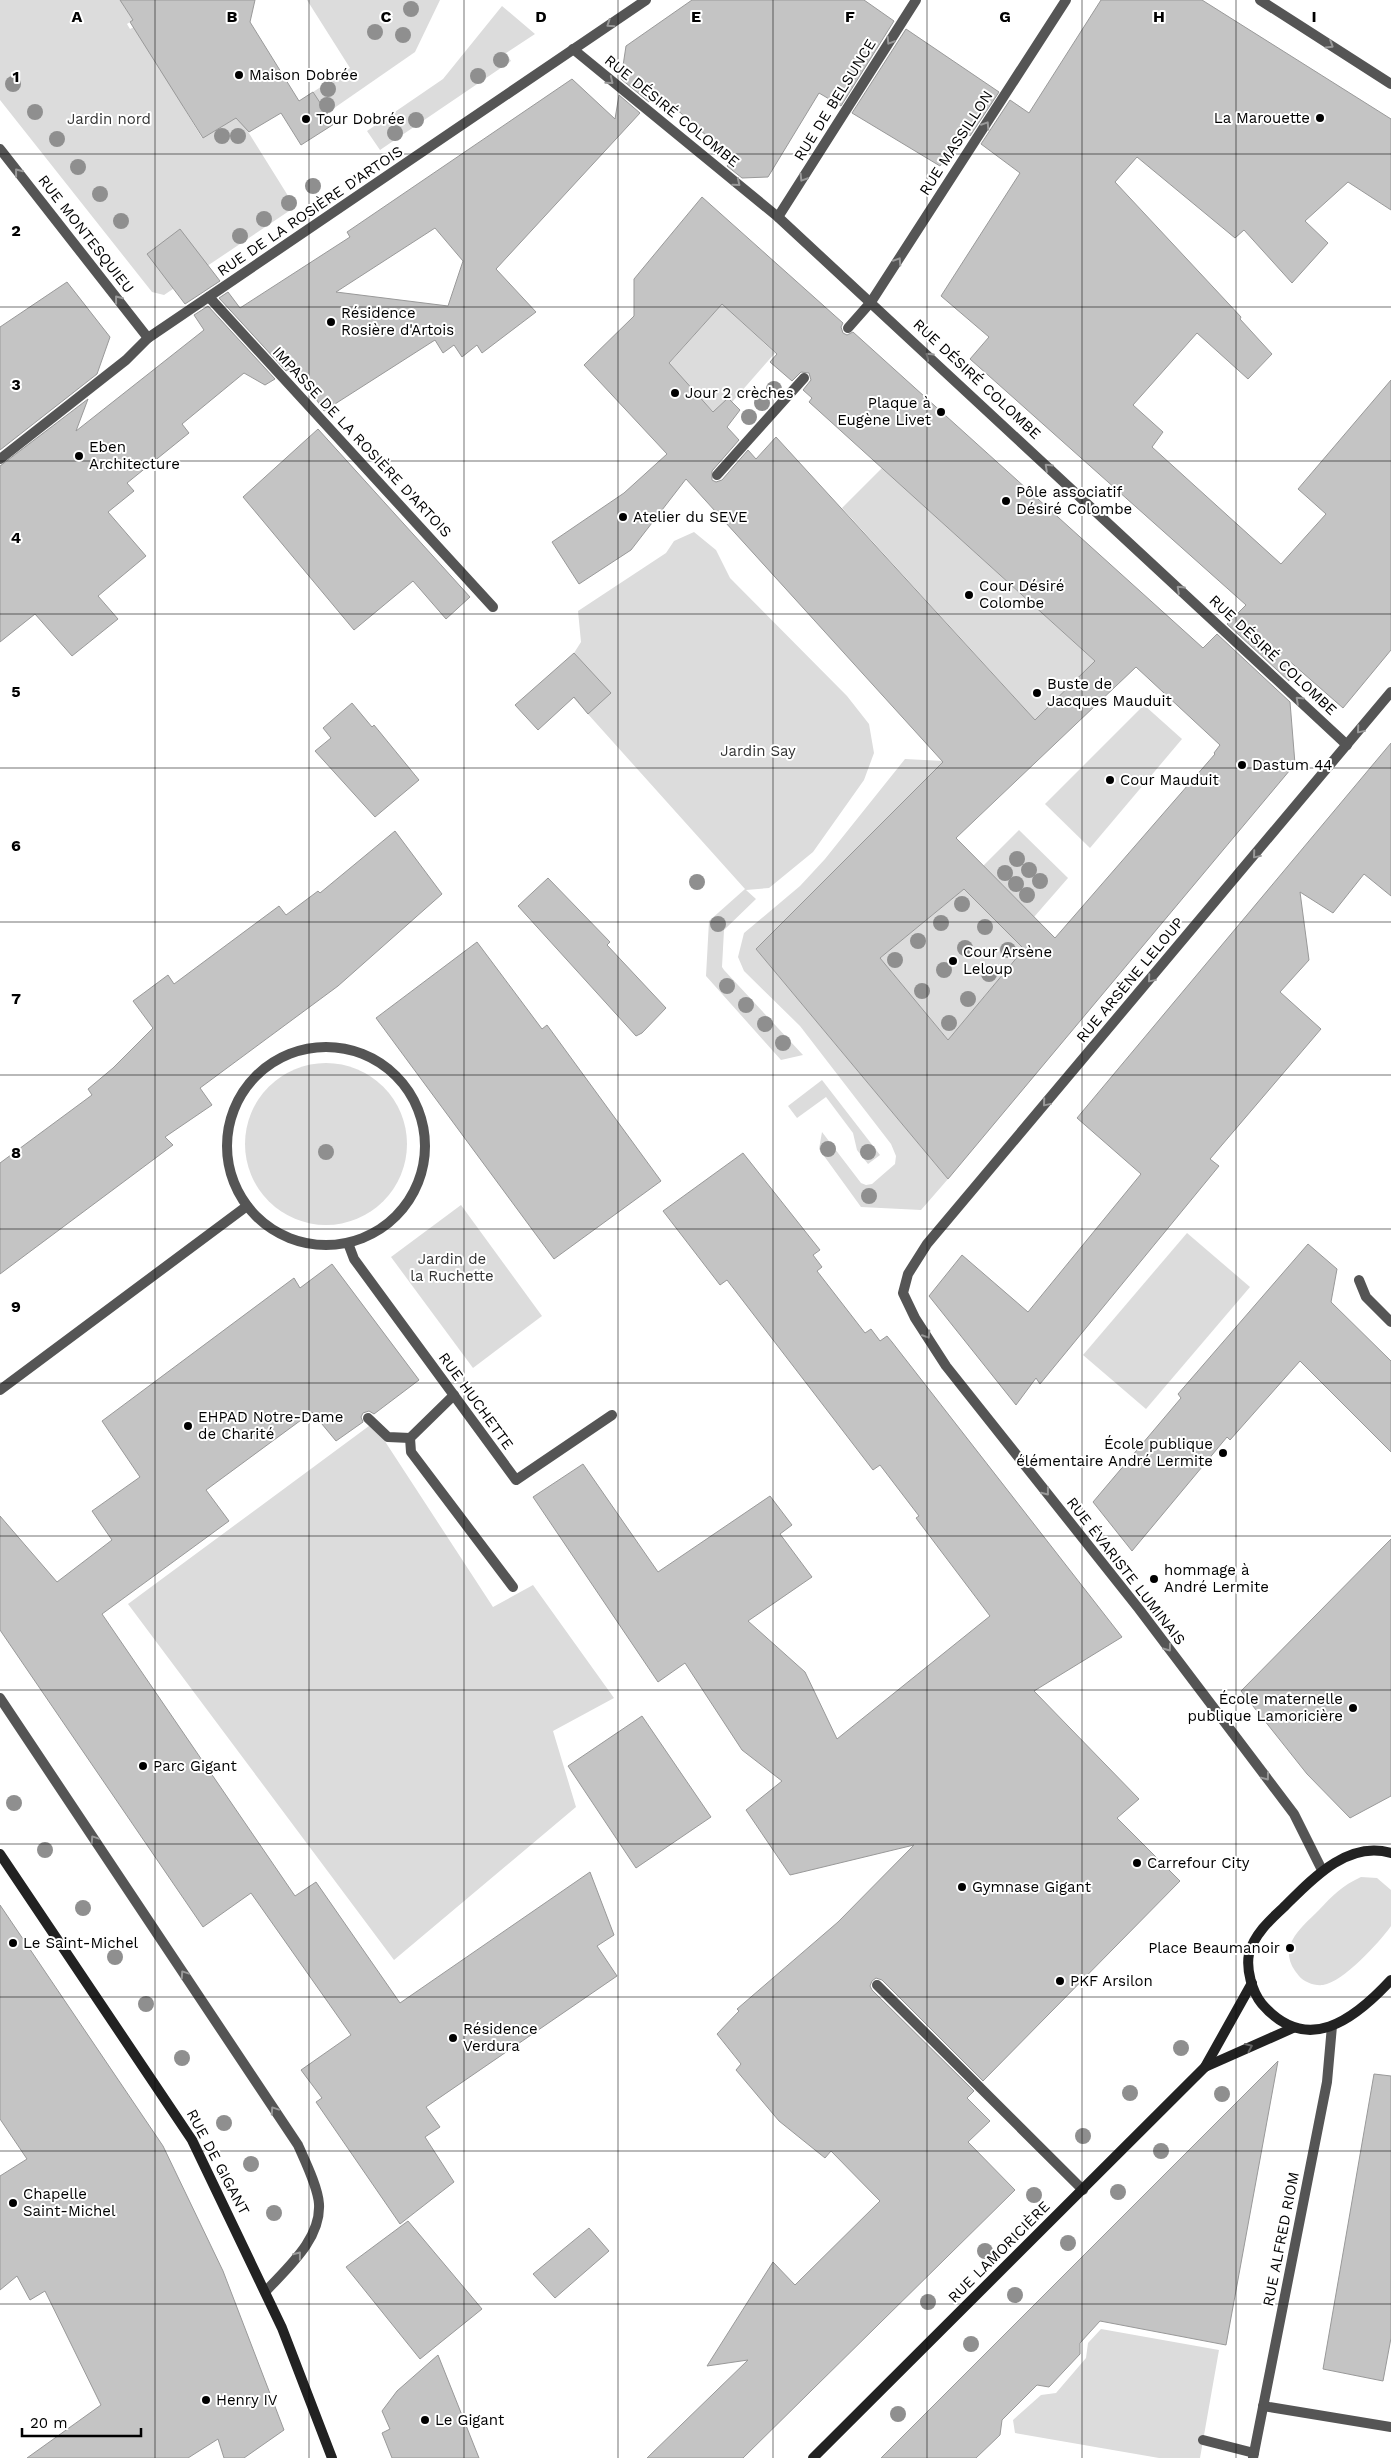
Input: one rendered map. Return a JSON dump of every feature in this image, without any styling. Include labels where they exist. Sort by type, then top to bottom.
[{"type":"main road","points":[[1390,1852],[1374,1850],[1353,1854],[1322,1870],[1264,1926],[1249,1954],[1252,1983],[1258,1999],[1272,2016],[1293,2028],[1313,2031],[1332,2026],[1352,2016],[1373,1999],[1391,1980]]},
{"type":"main road","name":"RUE DE GIGANT","points":[[0,1854],[192,2140],[266,2291],[332,2458]]},
{"type":"main road","name":"RUE LAMORICIÈRE","points":[[813,2458],[1205,2066],[1252,1983]]},
{"type":"main road","name":"RUE LAMORICIÈRE","points":[[1205,2066],[1293,2028]]},
{"type":"street","name":"RUE DE LA ROSIÈRE D'ARTOIS","points":[[0,459],[126,360],[148,338],[646,0]]},
{"type":"street","name":"RUE DE BELSUNCE","points":[[778,217],[916,0]]},
{"type":"street","name":"RUE MASSILLON","points":[[848,328],[871,302],[1066,0]]},
{"type":"street","points":[[1260,0],[1391,84]]},
{"type":"street","name":"RUE DÉSIRÉ COLOMBE","points":[[574,49],[778,217],[1347,745]]},
{"type":"street","name":"RUE MONTESQUIEU","points":[[0,149],[148,338]]},
{"type":"street","name":"IMPASSE DE LA ROSIÈRE D'ARTOIS","points":[[209,297],[493,607]]},
{"type":"street","points":[[717,475],[804,378]]},
{"type":"street","name":"RUE ARSÈNE LELOUP","points":[[903,1293],[908,1274],[927,1244],[1391,692]]},
{"type":"street","points":[[332,1046],[363,1054],[390,1070],[411,1095],[423,1125],[425,1157],[417,1186],[400,1212],[377,1231],[348,1243],[320,1245],[292,1239],[267,1225],[247,1206],[232,1177],[227,1145],[232,1114],[247,1085],[270,1063],[300,1050],[332,1046]]},
{"type":"street","points":[[0,1390],[247,1206]]},
{"type":"street","name":"RUE HUCHETTE","points":[[348,1243],[354,1259],[516,1480],[612,1415]]},
{"type":"street","points":[[1359,1280],[1366,1297],[1391,1322]]},
{"type":"street","name":"RUE ÉVARISTE LUMINAIS","points":[[903,1293],[915,1318],[946,1366],[1139,1609],[1294,1814],[1322,1870]]},
{"type":"street","points":[[368,1418],[388,1437],[410,1438],[454,1395]]},
{"type":"street","points":[[410,1438],[411,1452],[513,1587]]},
{"type":"street","points":[[0,1698],[298,2146],[320,2203],[319,2218],[315,2232],[266,2291]]},
{"type":"street","points":[[877,1985],[1083,2190]]},
{"type":"street","name":"RUE ALFRED RIOM","points":[[1254,2455],[1327,2082],[1332,2026]]},
{"type":"street","points":[[1263,2406],[1391,2427]]},
{"type":"street","points":[[1203,2440],[1254,2455]]},
{"type":"green space","name":"Jardin nord","points":[[0,0],[124,0],[123,5],[133,20],[127,24],[130,29],[134,27],[205,91],[182,105],[202,138],[241,115],[249,128],[247,130],[295,207],[164,295],[152,292],[0,100]]},
{"type":"green space","points":[[307,0],[440,0],[415,52],[327,113],[313,92],[350,68]]},
{"type":"green space","points":[[502,6],[535,34],[506,53],[511,61],[380,150],[367,131],[443,79]]},
{"type":"green space","points":[[722,304],[775,353],[719,417],[667,366]]},
{"type":"green space","points":[[882,468],[1095,661],[1035,720],[842,508]]},
{"type":"green space","name":"Jardin Say","points":[[694,532],[716,550],[730,578],[847,696],[869,724],[874,753],[864,780],[813,852],[769,888],[746,890],[756,899],[724,930],[722,967],[803,1055],[781,1060],[706,976],[709,921],[745,889],[552,674],[574,653],[581,642],[578,611],[666,553],[674,541]]},
{"type":"green space","points":[[1144,705],[1182,739],[1090,848],[1045,804]]},
{"type":"green space","points":[[905,759],[944,761],[756,949],[948,1179],[921,1210],[861,1207],[819,1149],[822,1132],[861,1183],[866,1185],[872,1184],[895,1164],[896,1156],[891,1144],[800,1026],[744,971],[738,957],[744,933],[800,886],[825,859]]},
{"type":"green space","points":[[1019,830],[1068,878],[1034,917],[983,866]]},
{"type":"green space","points":[[964,889],[1024,949],[948,1040],[880,958]]},
{"type":"green space","points":[[334,1063],[357,1069],[377,1081],[389,1093],[404,1120],[407,1144],[404,1168],[401,1175],[389,1195],[377,1207],[350,1222],[318,1225],[295,1219],[275,1207],[263,1195],[248,1168],[245,1136],[251,1113],[263,1093],[275,1081],[302,1066]]},
{"type":"green space","points":[[822,1080],[880,1155],[868,1164],[857,1150],[853,1133],[826,1097],[797,1118],[788,1106]]},
{"type":"green space","name":"Jardin de la Ruchette","points":[[461,1205],[542,1316],[473,1368],[391,1257]]},
{"type":"green space","points":[[1187,1233],[1250,1287],[1146,1409],[1083,1355]]},
{"type":"green space","points":[[373,1423],[493,1607],[533,1585],[614,1698],[553,1731],[576,1807],[394,1960],[128,1604]]},
{"type":"green space","points":[[1361,1877],[1377,1878],[1391,1890],[1391,1926],[1369,1951],[1340,1977],[1323,1985],[1306,1982],[1292,1966],[1289,1957],[1292,1940],[1333,1896],[1343,1887]]},
{"type":"green space","points":[[1101,2329],[1219,2350],[1200,2458],[1159,2458],[1015,2433],[1013,2420],[1041,2395],[1056,2393],[1086,2358],[1088,2343]]},
{"type":"building","name":"Maison Dobrée","points":[[120,0],[255,0],[250,22],[299,101],[313,92],[334,124],[301,145],[281,113],[249,132],[236,118],[203,138],[130,22],[133,20]]},
{"type":"building","points":[[692,0],[864,0],[894,21],[841,106],[819,93],[768,177],[742,178],[727,166],[733,159],[658,93],[649,102],[621,79],[626,46]]},
{"type":"building","points":[[1101,0],[1202,0],[1391,119],[1391,210],[1348,182],[1305,221],[1328,243],[1292,283],[1244,230],[1235,238],[1137,157],[1115,182],[1241,317],[1240,319],[1272,354],[1248,379],[1197,333],[1133,405],[1163,432],[1152,447],[1281,564],[1326,514],[1298,489],[1391,380],[1391,650],[1343,708],[1287,659],[1289,681],[1227,624],[1246,605],[970,359],[989,337],[941,296],[1020,173],[981,144],[1010,100],[1029,113]]},
{"type":"building","points":[[906,29],[999,92],[970,136],[963,130],[940,166],[852,113]]},
{"type":"building","points":[[572,79],[615,119],[619,95],[640,113],[496,269],[536,312],[482,353],[477,345],[462,357],[454,345],[443,353],[435,340],[324,411],[294,366],[286,371],[219,298],[228,292],[240,308],[350,237],[347,232]],"holes":[[[435,228],[463,261],[448,306],[336,292]]]},
{"type":"building","points":[[702,197],[843,323],[841,327],[843,333],[847,335],[853,332],[1203,648],[1217,634],[1290,702],[1295,764],[948,1179],[756,949],[943,762],[686,479],[631,550],[579,584],[552,542],[624,493],[667,454],[584,365],[634,316],[634,279]],"holes":[[[722,304],[777,354],[770,362],[792,381],[801,372],[809,373],[811,380],[803,390],[812,398],[809,402],[1095,661],[1035,720],[776,437],[756,459],[748,450],[722,480],[716,482],[712,480],[712,471],[739,440],[727,427],[740,410],[728,398],[713,412],[669,363]],[[1136,667],[1220,745],[1215,754],[1055,938],[956,838]],[[964,889],[1024,949],[948,1040],[880,958]]]},
{"type":"building","points":[[180,229],[220,281],[185,304],[147,254]]},
{"type":"building","points":[[67,282],[110,337],[97,374],[0,450],[0,327]]},
{"type":"building","points":[[208,306],[275,379],[265,385],[244,373],[182,424],[189,433],[127,483],[134,491],[108,512],[146,556],[98,596],[118,619],[72,656],[35,614],[0,642],[0,466],[88,399],[76,431],[204,330],[194,315]]},
{"type":"building","points":[[318,429],[470,597],[446,619],[413,581],[354,630],[243,497]]},
{"type":"building","points":[[574,653],[611,693],[588,714],[574,697],[538,730],[515,705]]},
{"type":"building","points":[[352,703],[372,727],[374,725],[419,780],[375,817],[315,751],[331,738],[323,728]]},
{"type":"building","points":[[1391,743],[1391,896],[1364,874],[1333,913],[1300,892],[1309,960],[1280,992],[1321,1029],[1210,1159],[1219,1166],[1040,1384],[1036,1378],[1016,1405],[929,1296],[962,1255],[1028,1312],[1141,1174],[1077,1118]]},
{"type":"building","points":[[395,831],[442,894],[338,986],[200,1088],[212,1105],[165,1137],[173,1145],[0,1274],[0,1163],[92,1095],[88,1089],[113,1068],[153,1028],[133,1001],[168,975],[174,984],[279,906],[286,915],[318,891],[320,893]]},
{"type":"building","points":[[548,878],[610,942],[607,945],[666,1008],[642,1033],[636,1036],[518,906]]},
{"type":"building","points":[[477,942],[542,1029],[547,1025],[661,1181],[554,1259],[376,1018]]},
{"type":"building","points":[[743,1153],[820,1250],[813,1255],[822,1267],[817,1271],[865,1333],[871,1329],[880,1341],[887,1336],[1122,1637],[1034,1691],[1139,1799],[1117,1818],[1180,1881],[983,2081],[882,1980],[876,1978],[872,1981],[870,1986],[872,1990],[974,2091],[967,2098],[990,2121],[968,2142],[1015,2190],[743,2458],[647,2458],[748,2360],[707,2366],[773,2262],[795,2285],[880,2201],[831,2151],[825,2158],[779,2121],[736,2070],[741,2064],[717,2034],[739,2011],[737,2009],[838,1922],[914,1845],[790,1875],[746,1810],[782,1781],[742,1750],[685,1663],[658,1682],[533,1497],[583,1464],[658,1572],[770,1496],[792,1525],[780,1534],[812,1577],[748,1621],[805,1672],[837,1739],[990,1616],[916,1518],[919,1516],[880,1465],[873,1470],[727,1280],[720,1285],[663,1211]]},
{"type":"building","points":[[1308,1244],[1337,1269],[1331,1302],[1391,1361],[1391,1452],[1300,1361],[1230,1440],[1227,1437],[1132,1551],[1093,1502],[1181,1398],[1178,1394]]},
{"type":"building","points":[[332,1264],[419,1380],[374,1414],[369,1411],[363,1413],[361,1417],[363,1422],[336,1441],[312,1412],[206,1490],[229,1521],[102,1614],[295,1896],[316,1882],[400,2003],[590,1872],[614,1935],[597,1946],[617,1976],[426,2107],[440,2127],[425,2137],[454,2182],[400,2224],[316,2102],[322,2098],[301,2070],[351,2035],[251,1893],[203,1927],[0,1630],[0,1516],[57,1582],[112,1540],[92,1511],[140,1477],[102,1421],[294,1278],[300,1288]]},
{"type":"building","points":[[1391,1539],[1391,1796],[1350,1818],[1307,1774],[1241,1691]]},
{"type":"building","points":[[642,1716],[711,1817],[636,1868],[568,1766]]},
{"type":"building","points":[[0,1905],[163,2146],[223,2271],[284,2430],[244,2458],[224,2458],[218,2439],[188,2458],[27,2458],[101,2405],[45,2291],[30,2300],[17,2276],[0,2290],[0,2176],[27,2159],[0,2119]]},
{"type":"building","points":[[1278,2061],[1226,2345],[1100,2321],[1080,2343],[1080,2354],[1049,2387],[1037,2385],[1002,2420],[1000,2435],[976,2458],[881,2458]]},
{"type":"building","points":[[1374,2074],[1391,2076],[1391,2338],[1383,2381],[1323,2369]]},
{"type":"building","points":[[408,2221],[482,2309],[420,2359],[346,2267]]},
{"type":"building","points":[[589,2228],[609,2251],[555,2298],[533,2274]]},
{"type":"building","name":"Le Gigant","points":[[438,2355],[479,2458],[392,2458],[382,2433],[390,2429],[382,2411],[397,2391]]},
{"type":"place","name":"Maison Dobrée","points":[[239,75]]},
{"type":"place","name":"La Marouette","points":[[1320,118]]},
{"type":"place","name":"Tour Dobrée","points":[[306,119]]},
{"type":"place","name":"Résidence Rosière d'Artois","points":[[331,322]]},
{"type":"place","name":"Jour 2 crèches","points":[[675,393]]},
{"type":"place","name":"Plaque à Eugène Livet","points":[[941,412]]},
{"type":"place","name":"Eben Architecture","points":[[79,456]]},
{"type":"place","name":"Pôle associatif Désiré Colombe","points":[[1006,501]]},
{"type":"place","name":"Atelier du SEVE","points":[[623,517]]},
{"type":"place","name":"Cour Désiré Colombe","points":[[969,595]]},
{"type":"place","name":"Buste de Jacques Mauduit","points":[[1037,693]]},
{"type":"place","name":"Dastum 44","points":[[1242,765]]},
{"type":"place","name":"Cour Mauduit","points":[[1110,780]]},
{"type":"place","name":"Cour Arsène Leloup","points":[[953,961]]},
{"type":"place","name":"EHPAD Notre-Dame de Charité","points":[[188,1426]]},
{"type":"place","name":"École publique élémentaire André Lermite","points":[[1223,1453]]},
{"type":"place","name":"hommage à André Lermite","points":[[1154,1579]]},
{"type":"place","name":"École maternelle publique Lamoricière","points":[[1353,1708]]},
{"type":"place","name":"Parc Gigant","points":[[143,1766]]},
{"type":"place","name":"Carrefour City","points":[[1137,1863]]},
{"type":"place","name":"Gymnase Gigant","points":[[962,1887]]},
{"type":"place","name":"Le Saint-Michel","points":[[13,1943]]},
{"type":"place","name":"Place Beaumanoir","points":[[1290,1948]]},
{"type":"place","name":"PKF Arsilon","points":[[1060,1981]]},
{"type":"place","name":"Résidence Verdura","points":[[453,2038]]},
{"type":"place","name":"Chapelle Saint-Michel","points":[[13,2203]]},
{"type":"place","name":"Henry IV","points":[[206,2400]]},
{"type":"place","name":"Le Gigant","points":[[425,2420]]}]
